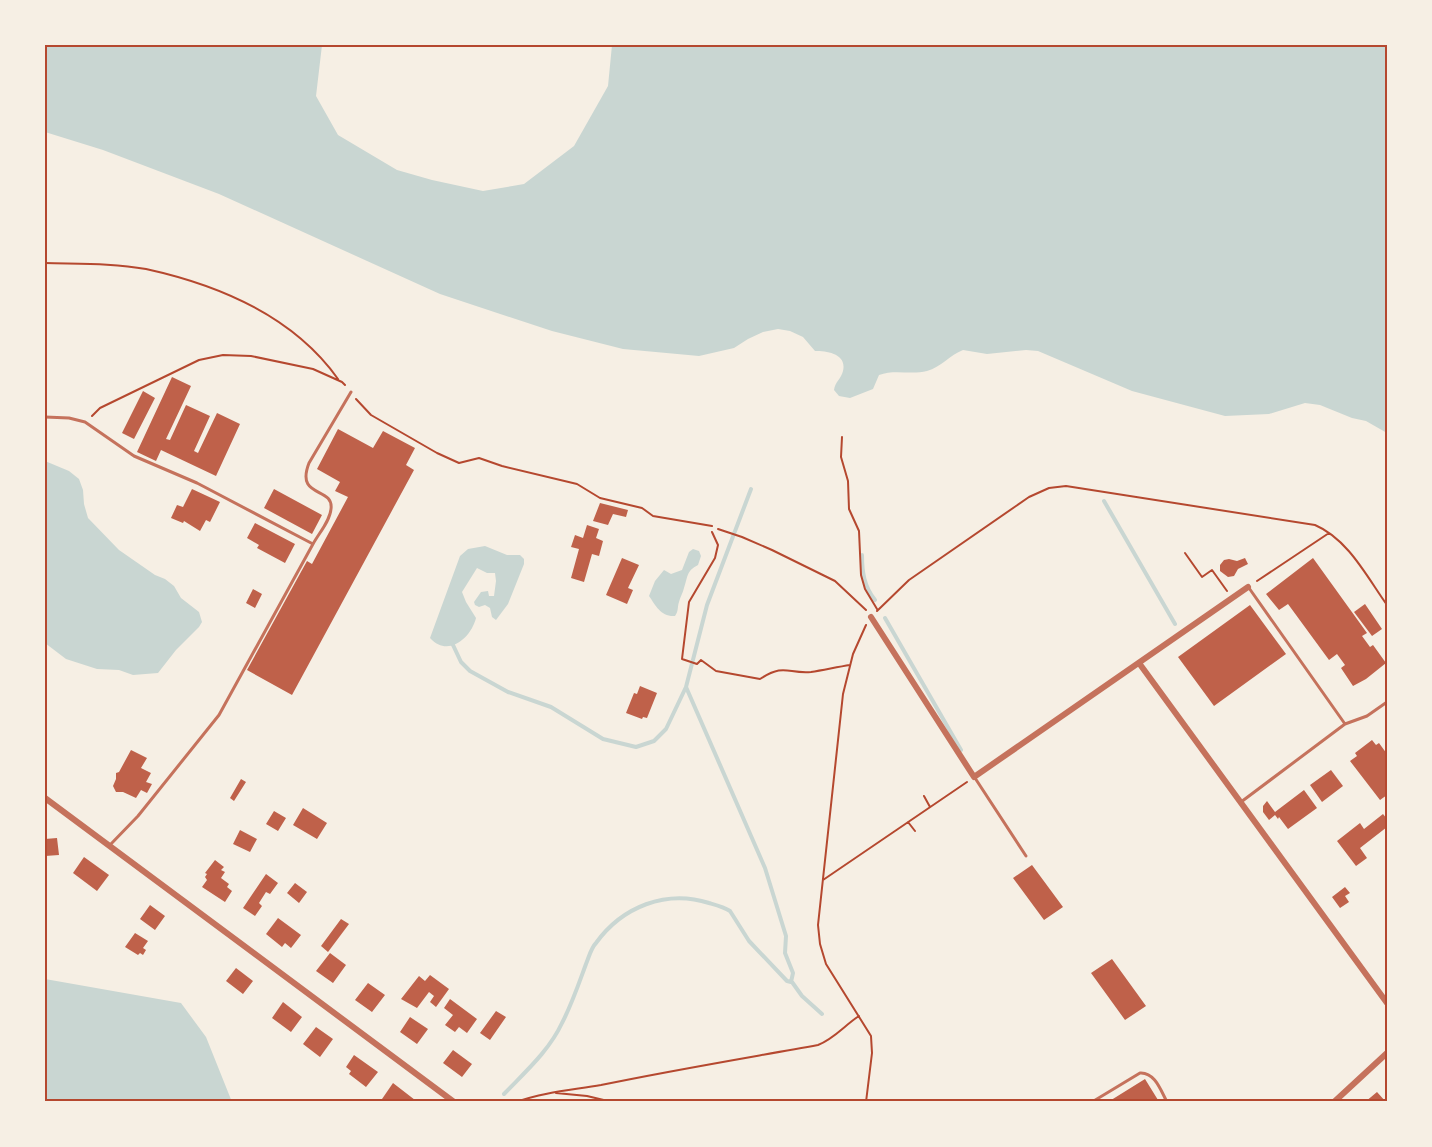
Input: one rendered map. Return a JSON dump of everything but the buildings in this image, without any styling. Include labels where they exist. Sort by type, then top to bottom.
[{"type":"street","points":[[872,617],[974,777],[1248,587]]},
{"type":"street","points":[[1139,663],[1387,1002]]},
{"type":"street","points":[[45,798],[453,1102]]},
{"type":"street","points":[[1334,1102],[1387,1053]]},
{"type":"lane","points":[[109,846],[165,784],[219,715],[327,519],[331,503],[328,498],[308,486],[305,473],[351,392]]},
{"type":"lane","points":[[45,417],[69,418],[85,422],[134,456],[197,483],[313,544]]},
{"type":"lane","points":[[1248,587],[1345,724]]},
{"type":"lane","points":[[1240,802],[1345,724],[1367,716],[1387,702]]},
{"type":"lane","points":[[974,777],[1026,856]]},
{"type":"lane","points":[[1092,1102],[1145,1072],[1153,1078],[1167,1102]]},
{"type":"path","points":[[45,263],[113,265],[146,269],[224,293],[257,308],[285,326],[324,359],[340,381],[371,415],[437,453],[459,463],[479,458],[502,466],[577,483],[600,498],[642,508],[653,516],[712,526]]},
{"type":"path","points":[[85,422],[100,408],[199,360],[223,355],[251,356],[314,369],[340,381]]},
{"type":"path","points":[[842,436],[841,457],[848,480],[849,512],[859,531],[861,574],[865,589],[877,610]]},
{"type":"path","points":[[866,1102],[872,1041],[860,1016],[831,974],[822,954],[818,924],[843,694],[850,665],[860,639],[877,610],[909,580],[1029,497],[1048,488],[1076,486],[1308,524],[1329,533],[1345,548],[1387,605]]},
{"type":"path","points":[[718,529],[742,537],[835,581],[872,617]]},
{"type":"path","points":[[712,532],[718,545],[715,558],[689,602],[682,659],[697,664],[701,660],[716,671],[760,679],[773,670],[808,672],[850,665]]},
{"type":"path","points":[[1248,587],[1329,533]]},
{"type":"path","points":[[1185,553],[1202,577],[1212,570],[1232,599]]},
{"type":"path","points":[[822,881],[974,777]]},
{"type":"path","points":[[924,796],[930,807]]},
{"type":"path","points":[[908,822],[915,831]]},
{"type":"path","points":[[516,1102],[550,1092],[818,1045],[832,1039],[860,1016]]},
{"type":"path","points":[[550,1092],[581,1095],[612,1102]]},
{"type":"shaded area","points":[[45,45],[322,45],[316,96],[338,135],[397,170],[483,191],[524,184],[574,146],[608,86],[612,45],[1387,45],[1387,433],[1366,421],[1320,405],[1305,403],[1269,414],[1225,416],[1132,391],[1038,351],[987,354],[963,350],[927,371],[891,372],[879,375],[873,389],[850,398],[839,396],[834,390],[843,371],[839,357],[831,353],[815,351],[803,337],[790,331],[778,329],[763,332],[734,348],[699,356],[623,349],[552,331],[440,294],[219,194],[103,150],[45,132]]},
{"type":"shaded area","points":[[45,461],[69,471],[79,479],[88,518],[119,550],[155,575],[165,579],[174,586],[181,598],[199,612],[202,622],[199,627],[176,650],[158,673],[133,675],[119,670],[97,669],[66,659],[45,643]]},
{"type":"shaded area","points":[[485,546],[507,555],[520,555],[524,559],[508,604],[496,620],[492,617],[490,608],[485,605],[479,607],[475,605],[474,602],[481,592],[488,591],[489,596],[494,596],[496,581],[495,573],[487,573],[477,568],[462,592],[476,618],[473,625],[458,643],[451,646],[437,644],[430,638],[460,556],[468,549]]},
{"type":"shaded area","points":[[693,549],[699,551],[701,556],[698,565],[688,575],[675,616],[666,615],[659,610],[649,596],[655,581],[664,570],[671,574],[682,570],[689,552]]},
{"type":"shaded area","points":[[45,979],[181,1003],[206,1037],[232,1102],[45,1102]]},
{"type":"waterway","points":[[504,1094],[536,1061],[557,1033],[594,945],[619,920],[646,904],[677,898],[693,899],[730,911],[749,941],[787,981],[791,982],[793,973],[785,953],[786,936],[765,868],[686,687],[707,605],[751,489]]},
{"type":"waterway","points":[[1104,501],[1175,624]]},
{"type":"waterway","points":[[862,555],[864,579],[875,600]]},
{"type":"waterway","points":[[885,618],[961,750]]},
{"type":"waterway","points":[[453,645],[461,662],[470,671],[508,692],[551,707],[603,739],[636,747],[654,741],[666,729],[686,687]]},
{"type":"waterway","points":[[792,982],[802,996],[822,1014]]}]
